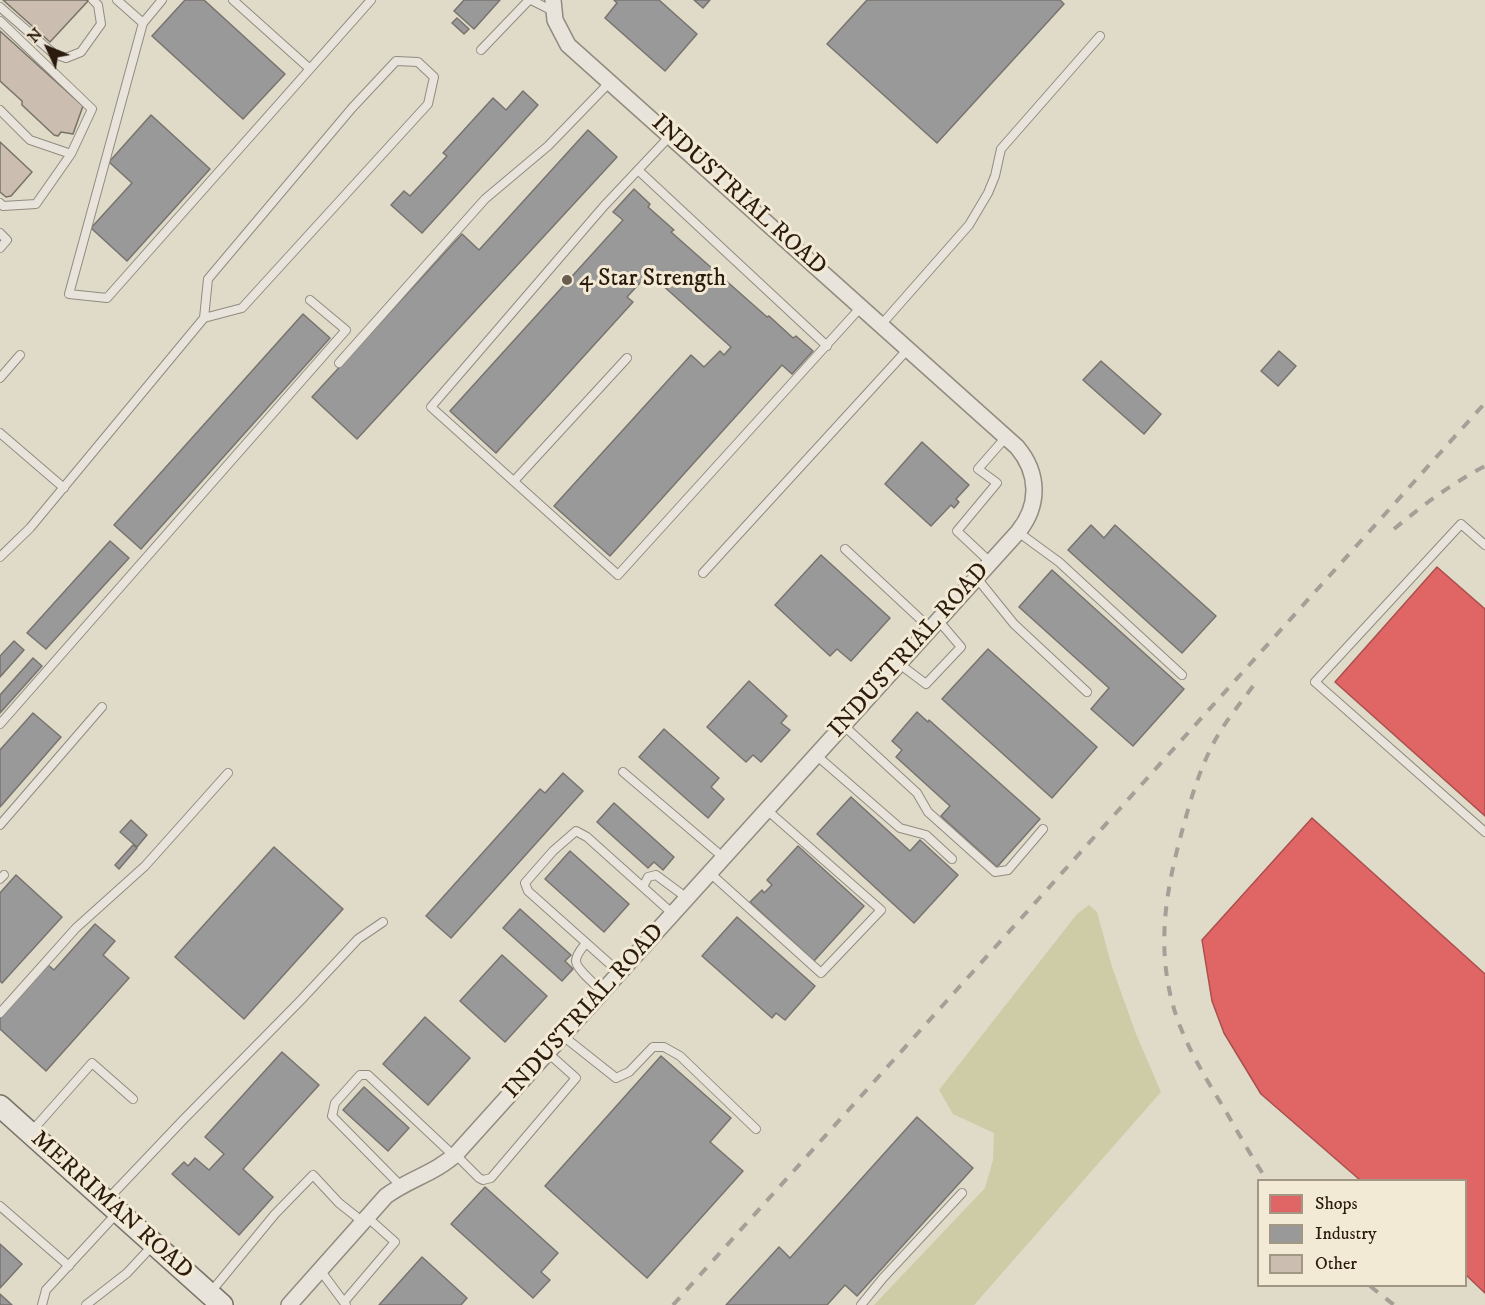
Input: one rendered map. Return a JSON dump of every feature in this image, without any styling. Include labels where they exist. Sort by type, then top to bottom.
[{"type":"main road","name":"MERRIMAN ROAD","points":[[0,1106],[216,1299]]},
{"type":"street","name":"INDUSTRIAL ROAD","points":[[289,1305],[386,1196],[440,1167],[455,1155],[842,724],[1018,532],[1029,516],[1034,501],[1035,486],[1032,470],[1025,456],[568,45],[558,29],[553,5]]},
{"type":"lane","points":[[0,7],[54,54],[66,58],[81,52],[101,24],[98,5],[93,0]]},
{"type":"lane","points":[[117,0],[143,23]]},
{"type":"lane","points":[[162,0],[143,23],[69,294],[107,298],[371,0]]},
{"type":"lane","points":[[233,0],[310,69]]},
{"type":"lane","points":[[481,50],[530,0],[553,5]]},
{"type":"lane","points":[[0,21],[92,109],[71,154],[36,204],[3,206],[0,203]]},
{"type":"lane","points":[[881,325],[969,225],[988,193],[995,176],[1001,149],[1100,36]]},
{"type":"lane","points":[[0,557],[30,528],[204,318],[207,279],[352,108],[396,61],[418,62],[434,77],[428,104],[242,308],[204,318]]},
{"type":"lane","points":[[339,363],[485,199],[548,146],[610,82]]},
{"type":"lane","points":[[0,110],[30,140],[71,154]]},
{"type":"lane","points":[[670,136],[604,206],[431,407],[618,575],[861,307]]},
{"type":"lane","points":[[638,170],[827,346]]},
{"type":"lane","points":[[0,233],[7,240],[0,248]]},
{"type":"lane","points":[[0,724],[346,330],[310,300]]},
{"type":"lane","points":[[703,573],[908,349]]},
{"type":"lane","points":[[0,378],[20,355]]},
{"type":"lane","points":[[514,481],[627,357]]},
{"type":"lane","points":[[0,433],[64,488]]},
{"type":"lane","points":[[990,562],[957,531],[997,483],[978,469],[1006,438]]},
{"type":"lane","points":[[1485,545],[1461,524],[1315,682],[1485,832]]},
{"type":"lane","points":[[1018,532],[1059,562],[1182,675]]},
{"type":"lane","points":[[845,549],[961,647],[926,684],[898,663]]},
{"type":"lane","points":[[976,577],[1014,624],[1087,692]]},
{"type":"lane","points":[[0,825],[102,707]]},
{"type":"lane","points":[[842,724],[917,793],[928,812],[995,872],[1008,870],[1043,829]]},
{"type":"lane","points":[[816,754],[900,828],[926,835],[952,859]]},
{"type":"lane","points":[[623,772],[724,858]]},
{"type":"lane","points":[[0,1013],[76,928],[145,866],[228,773]]},
{"type":"lane","points":[[710,873],[821,973],[881,910],[767,810]]},
{"type":"lane","points":[[620,973],[528,891],[525,883],[553,851],[576,831],[587,837],[673,914]]},
{"type":"lane","points":[[643,887],[648,877],[656,875],[688,898]]},
{"type":"lane","points":[[42,1305],[46,1290],[69,1266],[112,1207],[184,1119],[358,939],[383,922]]},
{"type":"lane","points":[[586,943],[576,960],[585,974],[603,992]]},
{"type":"lane","points":[[563,1036],[616,1078],[629,1072],[653,1047],[664,1047],[680,1056],[756,1129]]},
{"type":"lane","points":[[401,1186],[333,1116],[335,1103],[360,1075],[368,1075],[483,1180],[491,1178],[576,1077],[548,1053]]},
{"type":"lane","points":[[30,1133],[92,1063],[133,1099]]},
{"type":"lane","points":[[216,1299],[275,1214],[313,1175],[339,1203],[395,1242],[345,1304],[320,1270]]},
{"type":"lane","points":[[861,1305],[962,1193]]},
{"type":"lane","points":[[0,1206],[69,1266]]},
{"type":"lane","points":[[86,1305],[127,1273],[154,1244]]},
{"type":"green space","points":[[1089,905],[1097,912],[1112,967],[1136,1034],[1161,1092],[974,1305],[874,1305],[985,1188],[993,1160],[994,1133],[953,1114],[939,1090],[1077,914]]},
{"type":"building: Shops","points":[[1437,567],[1485,609],[1485,816],[1335,682]]},
{"type":"building: Shops","points":[[1312,818],[1485,974],[1485,1293],[1467,1276],[1467,1179],[1359,1179],[1261,1094],[1224,1033],[1212,1001],[1202,940]]},
{"type":"building: Industry","points":[[185,0],[204,0],[285,74],[243,119],[152,36]]},
{"type":"building: Industry","points":[[464,0],[500,0],[474,29],[454,11]]},
{"type":"building: Industry","points":[[614,0],[659,0],[697,34],[665,71],[605,18],[617,3]]},
{"type":"building: Industry","points":[[694,0],[710,0],[703,8]]},
{"type":"building: Industry","points":[[867,0],[1060,0],[1064,4],[937,143],[827,44]]},
{"type":"building: Industry","points":[[457,18],[469,29],[464,34],[452,23]]},
{"type":"building: Industry","points":[[523,91],[538,105],[422,233],[391,205],[404,191],[410,196],[447,156],[443,153],[493,98],[506,110]]},
{"type":"building: Industry","points":[[151,115],[210,169],[127,261],[91,228],[132,183],[109,162]]},
{"type":"building: Industry","points":[[588,130],[617,157],[357,439],[312,397],[462,234],[479,250]]},
{"type":"building: Industry","points":[[634,189],[650,204],[648,207],[674,230],[671,232],[767,317],[769,316],[793,338],[796,336],[813,351],[792,374],[782,365],[610,556],[554,506],[691,355],[704,367],[720,351],[724,355],[731,347],[649,273],[627,297],[633,302],[496,453],[450,411],[623,220],[613,212]]},
{"type":"building: Industry","points":[[303,314],[330,338],[141,549],[114,525]]},
{"type":"building: Industry","points":[[1279,351],[1296,366],[1278,386],[1261,371]]},
{"type":"building: Industry","points":[[1101,361],[1161,414],[1144,434],[1083,380]]},
{"type":"building: Industry","points":[[922,442],[969,485],[956,499],[959,502],[954,508],[951,505],[931,526],[885,484]]},
{"type":"building: Industry","points":[[1091,525],[1104,538],[1115,525],[1216,616],[1182,653],[1068,550]]},
{"type":"building: Industry","points":[[110,541],[129,558],[46,649],[27,633]]},
{"type":"building: Industry","points":[[821,555],[890,618],[851,661],[837,649],[830,656],[775,605]]},
{"type":"building: Industry","points":[[1052,570],[1184,689],[1133,746],[1091,709],[1109,688],[1019,607]]},
{"type":"building: Industry","points":[[14,641],[24,650],[0,677],[0,656]]},
{"type":"building: Industry","points":[[988,649],[1097,747],[1052,798],[942,699]]},
{"type":"building: Industry","points":[[33,658],[42,666],[0,713],[0,695]]},
{"type":"building: Industry","points":[[749,681],[787,716],[781,723],[790,730],[761,762],[753,755],[746,762],[707,727]]},
{"type":"building: Industry","points":[[917,712],[928,722],[929,720],[1040,819],[997,867],[941,816],[950,806],[896,757],[902,750],[892,741]]},
{"type":"building: Industry","points":[[33,713],[61,737],[0,807],[0,750]]},
{"type":"building: Industry","points":[[664,729],[719,778],[711,787],[724,799],[708,818],[639,757]]},
{"type":"building: Industry","points":[[563,773],[583,791],[451,938],[426,916],[540,789],[545,793]]},
{"type":"building: Industry","points":[[851,797],[910,851],[920,840],[958,875],[914,923],[817,834]]},
{"type":"building: Industry","points":[[614,803],[674,857],[663,870],[654,862],[648,868],[597,822]]},
{"type":"building: Industry","points":[[131,820],[147,835],[137,847],[120,832]]},
{"type":"building: Industry","points":[[133,845],[137,848],[119,869],[115,865]]},
{"type":"building: Industry","points":[[798,846],[864,906],[814,961],[750,902],[762,890],[764,893],[772,885],[767,880]]},
{"type":"building: Industry","points":[[274,847],[343,909],[244,1019],[175,957]]},
{"type":"building: Industry","points":[[570,851],[629,904],[604,932],[545,879]]},
{"type":"building: Industry","points":[[16,875],[62,917],[2,983],[0,981],[0,893]]},
{"type":"building: Industry","points":[[520,909],[571,955],[565,961],[573,969],[562,981],[503,928]]},
{"type":"building: Industry","points":[[737,917],[815,986],[785,1020],[776,1013],[772,1018],[702,956]]},
{"type":"building: Industry","points":[[95,924],[115,941],[103,955],[129,978],[46,1071],[0,1029],[0,1018],[48,965],[54,970]]},
{"type":"building: Industry","points":[[502,955],[547,996],[505,1042],[460,1001]]},
{"type":"building: Industry","points":[[425,1017],[470,1058],[428,1105],[383,1064]]},
{"type":"building: Industry","points":[[282,1052],[319,1085],[243,1169],[273,1197],[239,1235],[172,1174],[184,1162],[188,1166],[195,1158],[209,1170],[224,1154],[205,1137]]},
{"type":"building: Industry","points":[[661,1056],[731,1118],[710,1142],[743,1171],[647,1278],[545,1186]]},
{"type":"building: Industry","points":[[364,1087],[409,1128],[388,1151],[343,1110]]},
{"type":"building: Industry","points":[[917,1117],[973,1168],[857,1296],[845,1285],[827,1305],[726,1305],[779,1247],[790,1258]]},
{"type":"building: Industry","points":[[485,1187],[558,1253],[541,1272],[550,1280],[533,1298],[451,1224]]},
{"type":"building: Industry","points":[[0,1244],[22,1264],[0,1288]]},
{"type":"building: Industry","points":[[422,1257],[467,1298],[461,1305],[379,1305]]},
{"type":"building: Industry","points":[[0,1294],[12,1305],[0,1305]]},
{"type":"building: Other","points":[[3,0],[86,0],[88,1],[50,42]]},
{"type":"building: Other","points":[[0,31],[83,106],[73,134],[61,132],[58,136],[54,135],[0,81]]},
{"type":"building: Other","points":[[0,142],[32,172],[11,196],[6,197],[0,192]]},
{"type":"railway","points":[[673,1305],[1485,403]]},
{"type":"railway","points":[[1394,529],[1438,495],[1485,466]]},
{"type":"railway","points":[[1253,686],[1216,738],[1195,786],[1177,849],[1167,898],[1164,947],[1171,996],[1183,1033],[1206,1078],[1266,1179]]},
{"type":"railway","points":[[1371,1287],[1394,1305]]},
{"type":"place","name":"4 Star Strength","points":[[567,280]]}]
